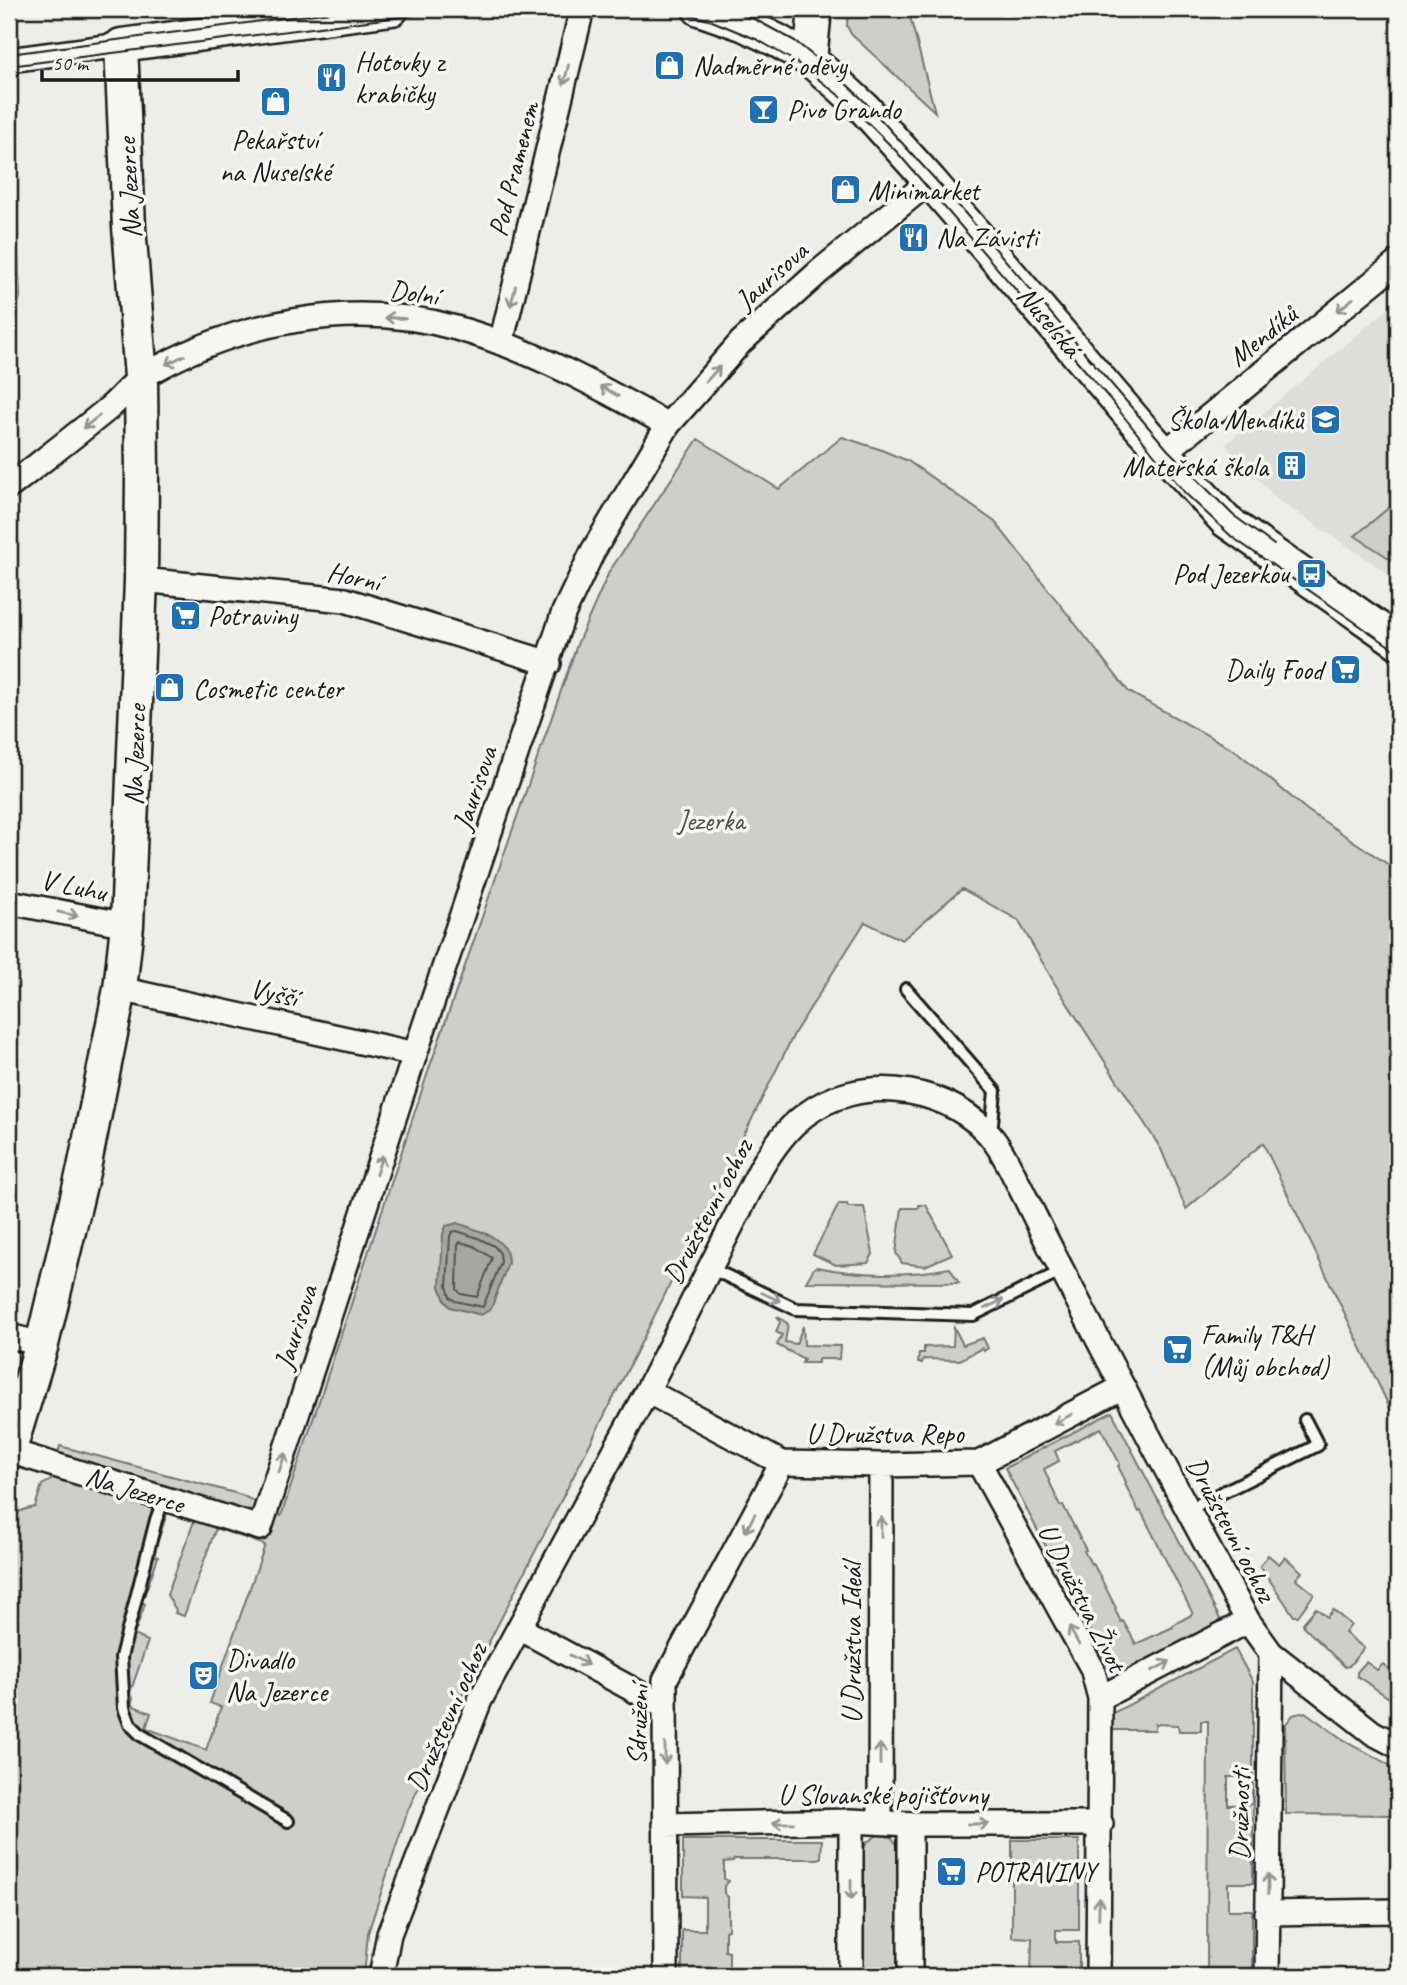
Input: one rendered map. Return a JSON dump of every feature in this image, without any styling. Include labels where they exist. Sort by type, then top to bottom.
[{"type":"street","points":[[9,60],[392,9]]},
{"type":"street","name":"Pod Pramenem","points":[[501,343],[582,9]]},
{"type":"street","name":"Nuselská","points":[[699,9],[746,25],[810,60],[863,108],[930,181],[1163,454],[1226,521],[1398,642]]},
{"type":"street","points":[[810,60],[815,9]]},
{"type":"street","name":"Na Jezerce","points":[[121,45],[129,227],[141,377],[141,580],[127,925],[120,989],[85,1168],[42,1344],[9,1451],[260,1528]]},
{"type":"street","name":"Jaurisova","points":[[260,1528],[415,1054],[564,612],[577,582],[668,425],[741,342],[820,271],[930,181]]},
{"type":"street","name":"Mendíků","points":[[1163,454],[1398,262]]},
{"type":"street","name":"Dolní","points":[[9,487],[111,406],[141,377],[193,351],[248,331],[308,318],[352,315],[406,318],[455,328],[501,343],[591,382],[668,425]]},
{"type":"street","name":"Horní","points":[[141,580],[345,600],[549,663]]},
{"type":"street","name":"V Luhu","points":[[9,902],[127,925]]},
{"type":"street","name":"Vyšší","points":[[120,989],[415,1054]]},
{"type":"street","name":"Družstevní ochoz","points":[[381,1976],[389,1934],[480,1700],[647,1391],[773,1147],[804,1116],[837,1097],[879,1089],[931,1097],[954,1107],[991,1137],[1004,1156],[1187,1510],[1248,1621],[1271,1653],[1373,1733],[1398,1746]]},
{"type":"street","points":[[9,1336],[42,1344]]},
{"type":"street","name":"U Družstva Repo","points":[[647,1391],[782,1463],[881,1465],[979,1463],[1123,1387]]},
{"type":"street","name":"Sdružení","points":[[666,1976],[665,1680],[782,1463]]},
{"type":"street","name":"U Družstva Život","points":[[979,1463],[1092,1668],[1100,1698],[1098,1976]]},
{"type":"street","name":"U Družstva Ideál","points":[[880,1822],[881,1465]]},
{"type":"street","points":[[1100,1698],[1248,1621]]},
{"type":"street","points":[[519,1628],[665,1707]]},
{"type":"street","name":"Družnosti","points":[[1267,1976],[1271,1653]]},
{"type":"street","points":[[851,1821],[851,1976]]},
{"type":"street","name":"U Slovanské pojišťovny","points":[[665,1825],[851,1821],[910,1824],[1101,1824]]},
{"type":"street","points":[[910,1824],[910,1976]]},
{"type":"street","points":[[1267,1913],[1398,1911]]},
{"type":"lane","points":[[1226,521],[1274,545],[1398,633]]},
{"type":"lane","points":[[906,989],[995,1091],[991,1137]]},
{"type":"lane","points":[[710,1268],[796,1309],[972,1315],[1062,1271]]},
{"type":"lane","points":[[1187,1510],[1318,1445],[1305,1420]]},
{"type":"lane","points":[[164,1498],[121,1657],[124,1708],[130,1724],[141,1735],[288,1821]]},
{"type":"shaded area","name":"Škola Mendíků","points":[[1398,301],[1398,580],[1278,500],[1226,444]]},
{"type":"green space","points":[[848,9],[908,9],[935,112],[851,34],[847,26]]},
{"type":"green space","points":[[16,202],[20,297],[9,334],[9,204]]},
{"type":"green space","name":"Jezerka","points":[[842,437],[908,461],[995,522],[1129,692],[1236,751],[1307,810],[1398,871],[1398,1425],[1263,1143],[1186,1209],[1161,1149],[1055,984],[1018,920],[962,889],[902,940],[865,922],[795,1032],[459,1701],[408,1810],[368,1933],[364,1976],[21,1976],[9,1940],[9,1529],[12,1519],[21,1511],[35,1507],[42,1485],[51,1480],[60,1446],[242,1495],[281,1516],[429,1069],[578,642],[609,572],[698,439],[779,489]],"holes":[[[168,1511],[194,1521],[167,1595],[176,1610],[175,1613],[184,1616],[216,1528],[265,1545],[210,1703],[221,1707],[206,1750],[146,1728],[151,1713],[131,1705],[133,1698],[129,1696],[148,1641],[134,1635],[158,1557],[153,1555]]]},
{"type":"green space","points":[[1398,500],[1398,564],[1355,536]]},
{"type":"green space","points":[[839,1204],[864,1207],[873,1254],[868,1263],[836,1265],[813,1254]]},
{"type":"green space","points":[[919,1205],[926,1205],[952,1254],[925,1266],[902,1263],[896,1253],[902,1208],[919,1208]]},
{"type":"green space","points":[[817,1267],[884,1274],[950,1268],[959,1283],[806,1282]]},
{"type":"green space","points":[[777,1316],[788,1324],[785,1342],[796,1344],[803,1326],[804,1345],[840,1346],[839,1359],[818,1359],[818,1363],[802,1363],[804,1359],[777,1345],[782,1335],[776,1332],[780,1322]]},
{"type":"green space","points":[[954,1327],[963,1345],[983,1338],[988,1348],[984,1351],[982,1348],[960,1360],[923,1359],[922,1363],[918,1363],[919,1353],[924,1353],[924,1347],[953,1346]]},
{"type":"green space","points":[[1112,1412],[1221,1621],[1114,1677],[1005,1468]],"holes":[[[1101,1428],[1120,1464],[1118,1466],[1125,1484],[1193,1614],[1173,1627],[1136,1644],[1123,1621],[1121,1622],[1063,1505],[1060,1506],[1044,1469],[1059,1461],[1055,1451]]]},
{"type":"green space","points":[[1268,1555],[1279,1564],[1285,1557],[1302,1572],[1296,1579],[1314,1594],[1298,1616],[1294,1616],[1260,1566]]},
{"type":"green space","points":[[1316,1608],[1327,1617],[1333,1610],[1351,1625],[1345,1633],[1364,1648],[1349,1666],[1345,1667],[1304,1627],[1303,1623]]},
{"type":"green space","points":[[1235,1649],[1253,1682],[1253,1883],[1228,1883],[1228,1910],[1252,1910],[1252,1976],[1207,1976],[1208,1721],[1201,1721],[1201,1731],[1179,1731],[1178,1725],[1155,1724],[1155,1730],[1111,1730],[1111,1714]],"holes":[[[1228,1777],[1252,1777],[1252,1804],[1228,1805]]]},
{"type":"green space","points":[[1366,1662],[1377,1670],[1383,1664],[1398,1677],[1398,1704],[1357,1676],[1357,1672]]},
{"type":"green space","points":[[1305,1712],[1341,1738],[1398,1770],[1398,1815],[1286,1814],[1285,1725],[1293,1715]]},
{"type":"green space","points":[[878,1835],[891,1837],[898,1846],[899,1976],[863,1976],[864,1849],[867,1842]]},
{"type":"green space","points":[[683,1840],[822,1840],[821,1858],[817,1859],[734,1859],[724,1862],[724,1879],[729,1881],[724,1886],[724,1893],[728,1897],[725,1951],[729,1952],[729,1976],[682,1975],[682,1930],[705,1930],[705,1897],[683,1896]]},
{"type":"green space","points":[[1012,1840],[1079,1840],[1079,1930],[1056,1930],[1056,1942],[1079,1942],[1079,1976],[1031,1976],[1032,1938],[1012,1937]]},
{"type":"water","points":[[457,1223],[490,1236],[498,1241],[507,1254],[508,1263],[491,1309],[481,1315],[450,1307],[440,1286],[443,1234],[446,1226]]},
{"type":"tram line","points":[[9,54],[354,9]]},
{"type":"tram line","points":[[9,66],[463,9]]},
{"type":"tram line","points":[[670,9],[712,21],[758,40],[796,62],[845,100],[896,151],[1109,398],[1185,493],[1232,537],[1398,652]]},
{"type":"tram line","points":[[725,9],[756,20],[795,41],[863,100],[952,198],[1168,450],[1233,515],[1274,545]]},
{"type":"place","name":"Nadměrné oděvy","points":[[670,65]]},
{"type":"place","name":"Hotovky z krabičky","points":[[332,77]]},
{"type":"place","name":"Pekařství na Nuselské","points":[[275,102]]},
{"type":"place","name":"Pivo Grando","points":[[764,109]]},
{"type":"place","name":"Minimarket","points":[[845,190]]},
{"type":"place","name":"Na Závisti","points":[[913,237]]},
{"type":"place","name":"Škola Mendíků","points":[[1326,419]]},
{"type":"place","name":"Mateřská škola","points":[[1291,466]]},
{"type":"place","name":"Pod Jezerkou","points":[[1312,573]]},
{"type":"place","name":"Potraviny","points":[[185,615]]},
{"type":"place","name":"Daily Food","points":[[1346,669]]},
{"type":"place","name":"Cosmetic center","points":[[170,688]]},
{"type":"place","name":"Family T&H (Můj obchod)","points":[[1178,1350]]},
{"type":"place","name":"Divadlo Na Jezerce","points":[[203,1675]]},
{"type":"place","name":"POTRAVINY","points":[[952,1871]]}]
